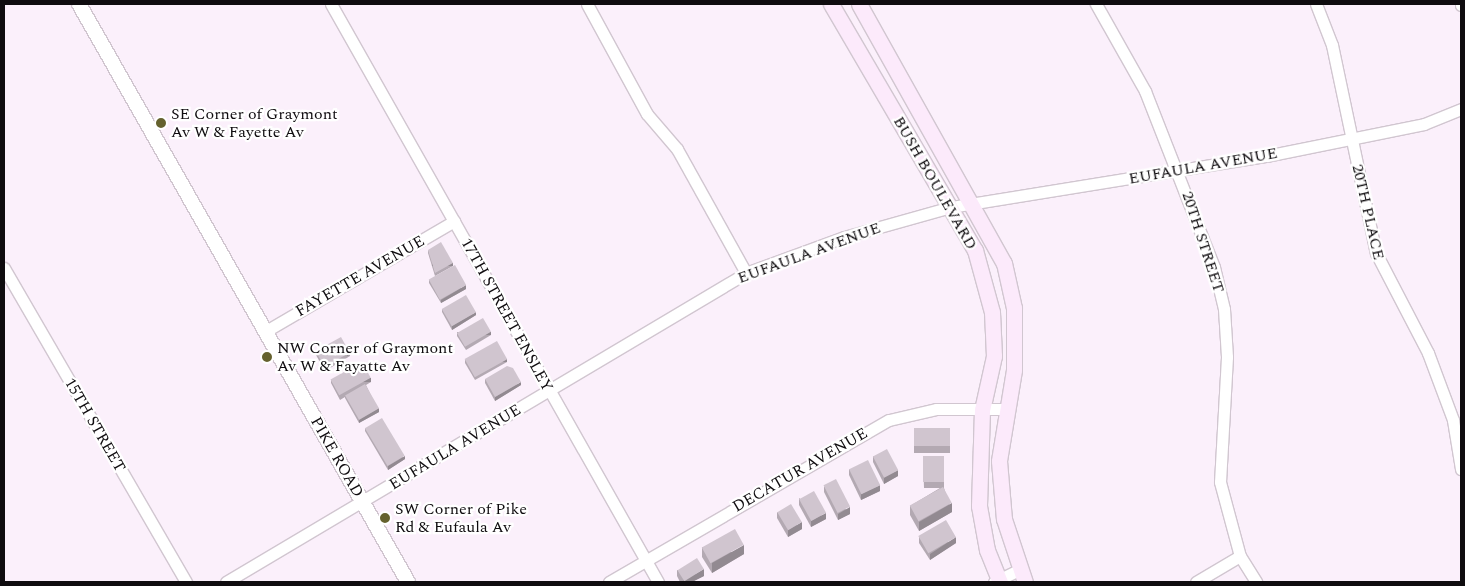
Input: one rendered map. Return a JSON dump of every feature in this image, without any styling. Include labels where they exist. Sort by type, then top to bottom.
[{"type":"main road","name":"BUSH BOULEVARD","points":[[831,4],[975,250],[992,312],[994,356],[982,410],[979,506],[987,550],[998,581]]},
{"type":"main road","name":"BUSH BOULEVARD","points":[[859,4],[974,204],[1004,263],[1014,308],[1014,370],[999,461],[1004,519],[1022,576]]},
{"type":"street","name":"PIKE ROAD","points":[[79,4],[408,582]]},
{"type":"street","name":"17TH STREET ENSLEY","points":[[331,4],[658,582]]},
{"type":"street","points":[[587,4],[647,114],[678,149],[746,273]]},
{"type":"street","name":"20TH STREET","points":[[1096,4],[1145,91],[1178,168],[1224,308],[1227,357],[1220,482],[1240,556],[1256,582]]},
{"type":"street","name":"20TH PLACE","points":[[1316,4],[1331,42],[1376,253],[1428,353],[1453,420],[1461,469]]},
{"type":"street","name":"EUFAULA AVENUE","points":[[226,582],[746,273],[844,237],[951,207],[1352,138],[1424,124],[1461,109]]},
{"type":"street","name":"FAYETTE AVENUE","points":[[266,331],[454,221]]},
{"type":"street","name":"15TH STREET","points":[[4,268],[186,582]]},
{"type":"street","name":"DECATUR AVENUE","points":[[609,582],[889,420],[936,408],[1008,409]]},
{"type":"street","points":[[1196,582],[1240,556]]},
{"type":"street","points":[[998,581],[1022,576]]},
{"type":"building","points":[[441,242],[453,263],[435,273],[428,250]]},
{"type":"building","points":[[455,265],[466,285],[440,300],[429,280]]},
{"type":"building","points":[[466,295],[476,312],[452,326],[442,309]]},
{"type":"building","points":[[483,318],[491,332],[465,347],[457,333]]},
{"type":"building","points":[[341,337],[350,353],[324,367],[316,351]]},
{"type":"building","points":[[497,341],[507,359],[475,377],[465,359]]},
{"type":"building","points":[[362,362],[371,378],[339,395],[331,379]]},
{"type":"building","points":[[507,366],[513,368],[521,382],[495,397],[485,379]]},
{"type":"building","points":[[365,384],[379,408],[359,420],[345,396]]},
{"type":"building","points":[[382,418],[405,456],[388,466],[365,428]]},
{"type":"building","points":[[914,428],[950,428],[950,446],[914,446]]},
{"type":"building","points":[[887,449],[898,470],[884,478],[873,457]]},
{"type":"building","points":[[923,456],[944,456],[944,482],[923,482]]},
{"type":"building","points":[[868,460],[880,485],[861,494],[849,469]]},
{"type":"building","points":[[836,479],[850,507],[838,513],[824,485]]},
{"type":"building","points":[[943,487],[952,503],[918,521],[910,505]]},
{"type":"building","points":[[814,491],[826,513],[811,521],[799,499]]},
{"type":"building","points":[[791,504],[802,522],[788,530],[777,512]]},
{"type":"building","points":[[946,520],[956,537],[928,553],[918,536]]},
{"type":"building","points":[[735,529],[744,545],[710,563],[702,547]]},
{"type":"building","points":[[697,558],[704,569],[684,581],[677,570]]},
{"type":"place","name":"SE Corner of Graymont Av W & Fayette Av","points":[[161,123]]},
{"type":"place","name":"NW Corner of Graymont Av W & Fayatte Av","points":[[267,357]]},
{"type":"place","name":"SW Corner of Pike Rd & Eufaula Av","points":[[385,518]]}]
